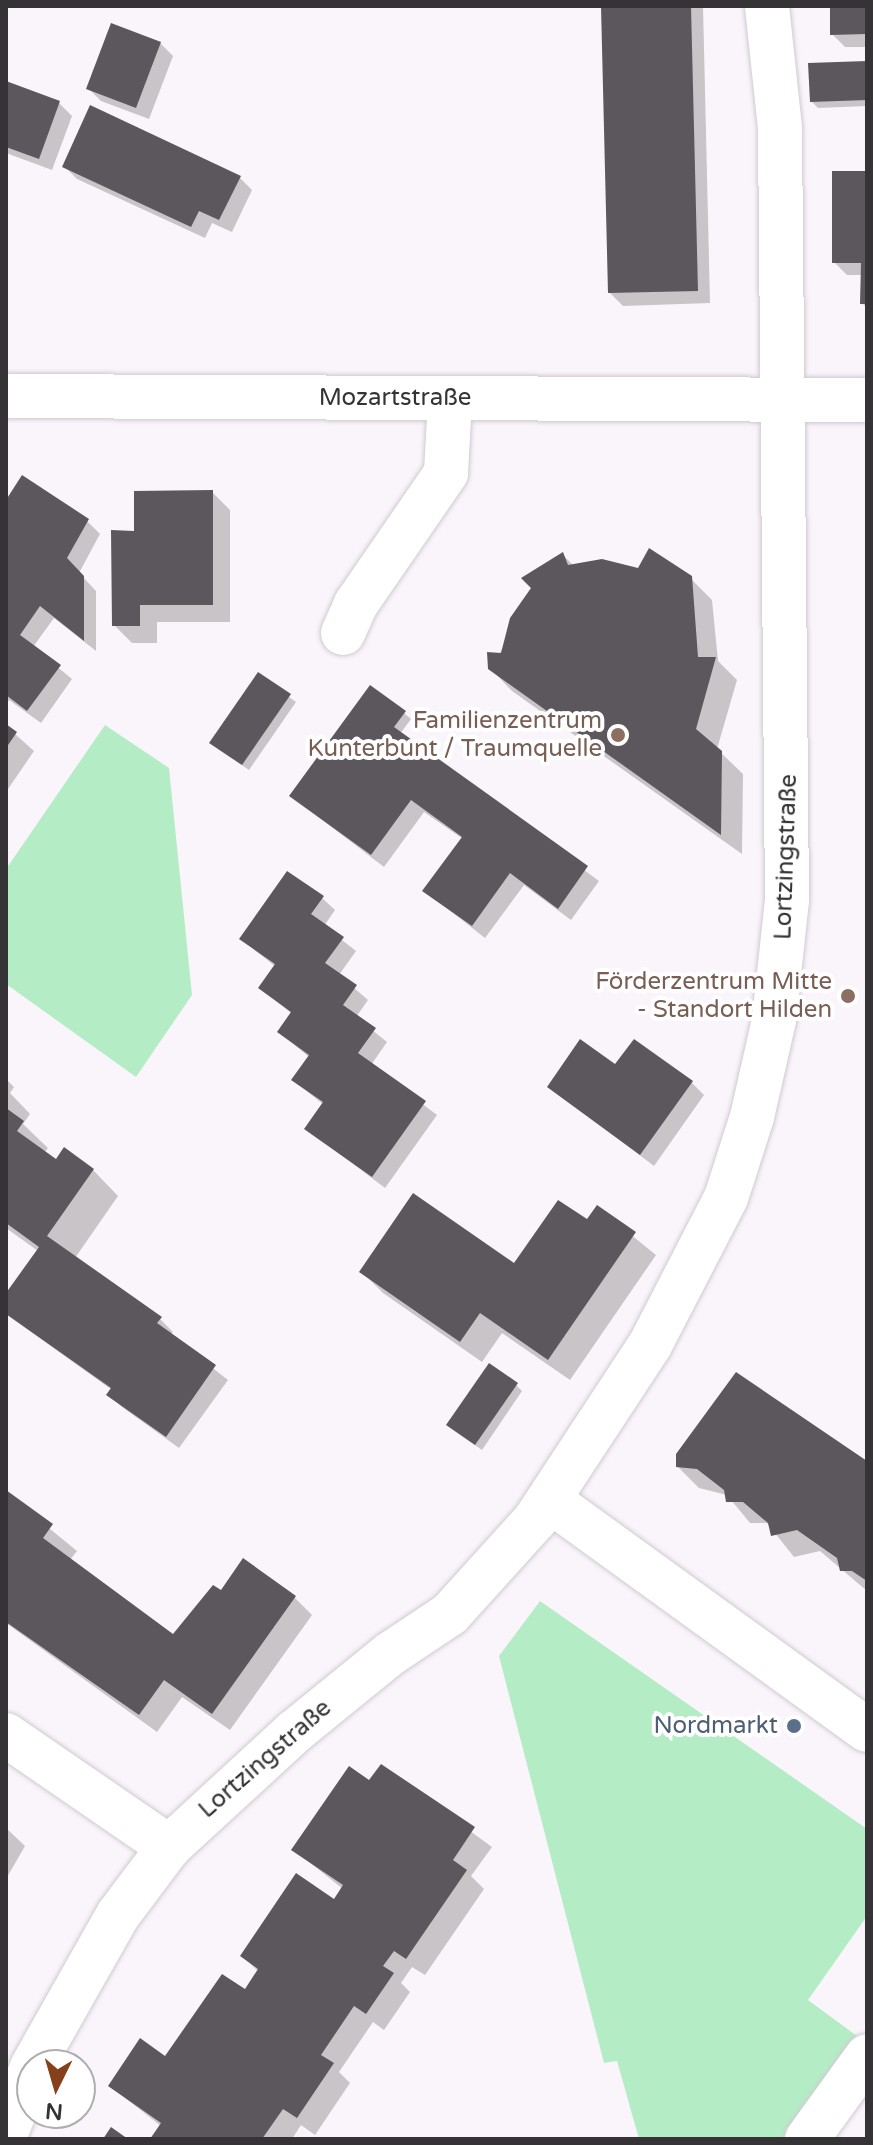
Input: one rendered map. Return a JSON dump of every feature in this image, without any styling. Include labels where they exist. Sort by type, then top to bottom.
[{"type":"street","points":[[767,6],[780,128],[785,399]]},
{"type":"street","name":"Mozartstraße","points":[[6,396],[867,400]]},
{"type":"street","points":[[343,633],[356,604],[446,473],[450,398]]},
{"type":"street","name":"Lortzingstraße","points":[[42,2049],[118,1915],[169,1847],[294,1732],[390,1654],[450,1614],[549,1500],[650,1345],[726,1198],[752,1117],[774,1020],[787,901],[790,804],[785,399]]},
{"type":"street","points":[[549,1500],[867,1730]]},
{"type":"street","points":[[6,1735],[169,1847]]},
{"type":"street","points":[[807,2139],[867,2056]]},
{"type":"street","name":"Lortzingstraße","points":[[6,2133],[16,2107]]},
{"type":"green space","points":[[105,725],[169,768],[192,995],[136,1077],[6,984],[6,869]]},
{"type":"green space","points":[[540,1601],[867,1829],[867,1916],[808,2000],[857,2036],[782,2139],[639,2139],[617,2061],[604,2063],[499,1656]]},
{"type":"building","points":[[601,6],[691,6],[698,291],[608,293]]},
{"type":"building","points":[[830,6],[867,6],[867,34],[830,35]]},
{"type":"building","points":[[111,23],[161,42],[136,108],[86,89]]},
{"type":"building","points":[[867,61],[867,100],[810,102],[808,63]]},
{"type":"building","points":[[6,81],[60,101],[39,159],[6,147]]},
{"type":"building","points":[[90,105],[241,176],[219,220],[199,211],[191,227],[62,167]]},
{"type":"building","points":[[832,171],[867,171],[867,304],[860,304],[861,263],[832,263]]},
{"type":"building","points":[[22,475],[89,519],[67,558],[84,576],[84,641],[40,606],[20,635],[61,665],[27,711],[6,695],[6,500]]},
{"type":"building","points":[[213,490],[213,605],[140,605],[140,626],[112,626],[111,530],[134,531],[134,491]]},
{"type":"building","points":[[649,548],[692,576],[698,657],[716,657],[696,729],[722,751],[721,835],[488,669],[487,652],[501,653],[510,618],[531,588],[521,578],[563,552],[568,565],[602,559],[638,568]]},
{"type":"building","points":[[258,672],[291,694],[242,765],[209,743]]},
{"type":"building","points":[[370,685],[406,711],[394,727],[588,866],[558,909],[510,873],[472,926],[422,891],[462,837],[411,800],[371,855],[289,796]]},
{"type":"building","points":[[6,724],[17,732],[6,748]]},
{"type":"building","points":[[287,871],[324,896],[311,914],[344,937],[325,963],[357,985],[343,1005],[376,1028],[358,1053],[426,1101],[372,1177],[304,1129],[323,1102],[291,1080],[309,1055],[277,1032],[291,1012],[258,988],[275,964],[239,939]]},
{"type":"building","points":[[580,1039],[615,1064],[634,1039],[693,1081],[640,1155],[547,1087]]},
{"type":"building","points":[[6,1108],[24,1121],[17,1131],[56,1159],[64,1147],[94,1169],[47,1236],[162,1317],[157,1323],[216,1365],[166,1437],[106,1395],[111,1388],[6,1314],[6,1293],[39,1247],[6,1223]]},
{"type":"building","points":[[413,1193],[514,1263],[558,1200],[587,1219],[597,1205],[636,1232],[548,1360],[480,1313],[460,1342],[359,1272]]},
{"type":"building","points":[[489,1363],[518,1383],[475,1445],[446,1425]]},
{"type":"building","points":[[736,1372],[867,1461],[867,1581],[852,1571],[840,1571],[837,1558],[797,1530],[771,1536],[768,1523],[743,1502],[726,1502],[724,1490],[697,1469],[676,1467],[676,1454]]},
{"type":"building","points":[[6,1490],[53,1524],[43,1538],[173,1634],[213,1585],[221,1590],[243,1558],[296,1596],[212,1714],[164,1680],[139,1715],[6,1622]]},
{"type":"building","points":[[381,1764],[475,1827],[453,1860],[467,1870],[406,1959],[394,1951],[383,1966],[394,1973],[366,2014],[354,2006],[321,2055],[334,2063],[297,2118],[283,2109],[262,2139],[150,2139],[161,2123],[108,2086],[140,2038],[165,2056],[222,1974],[245,1989],[258,1969],[240,1956],[296,1873],[334,1899],[343,1885],[291,1850],[349,1766],[369,1780]]},
{"type":"building","points":[[111,2127],[128,2139],[103,2139]]},
{"type":"place","name":"Familienzentrum Kunterbunt / Traumquelle","points":[[618,735]]},
{"type":"place","name":"Förderzentrum Mitte - Standort Hilden","points":[[848,996]]},
{"type":"place","name":"Nordmarkt","points":[[794,1726]]}]
